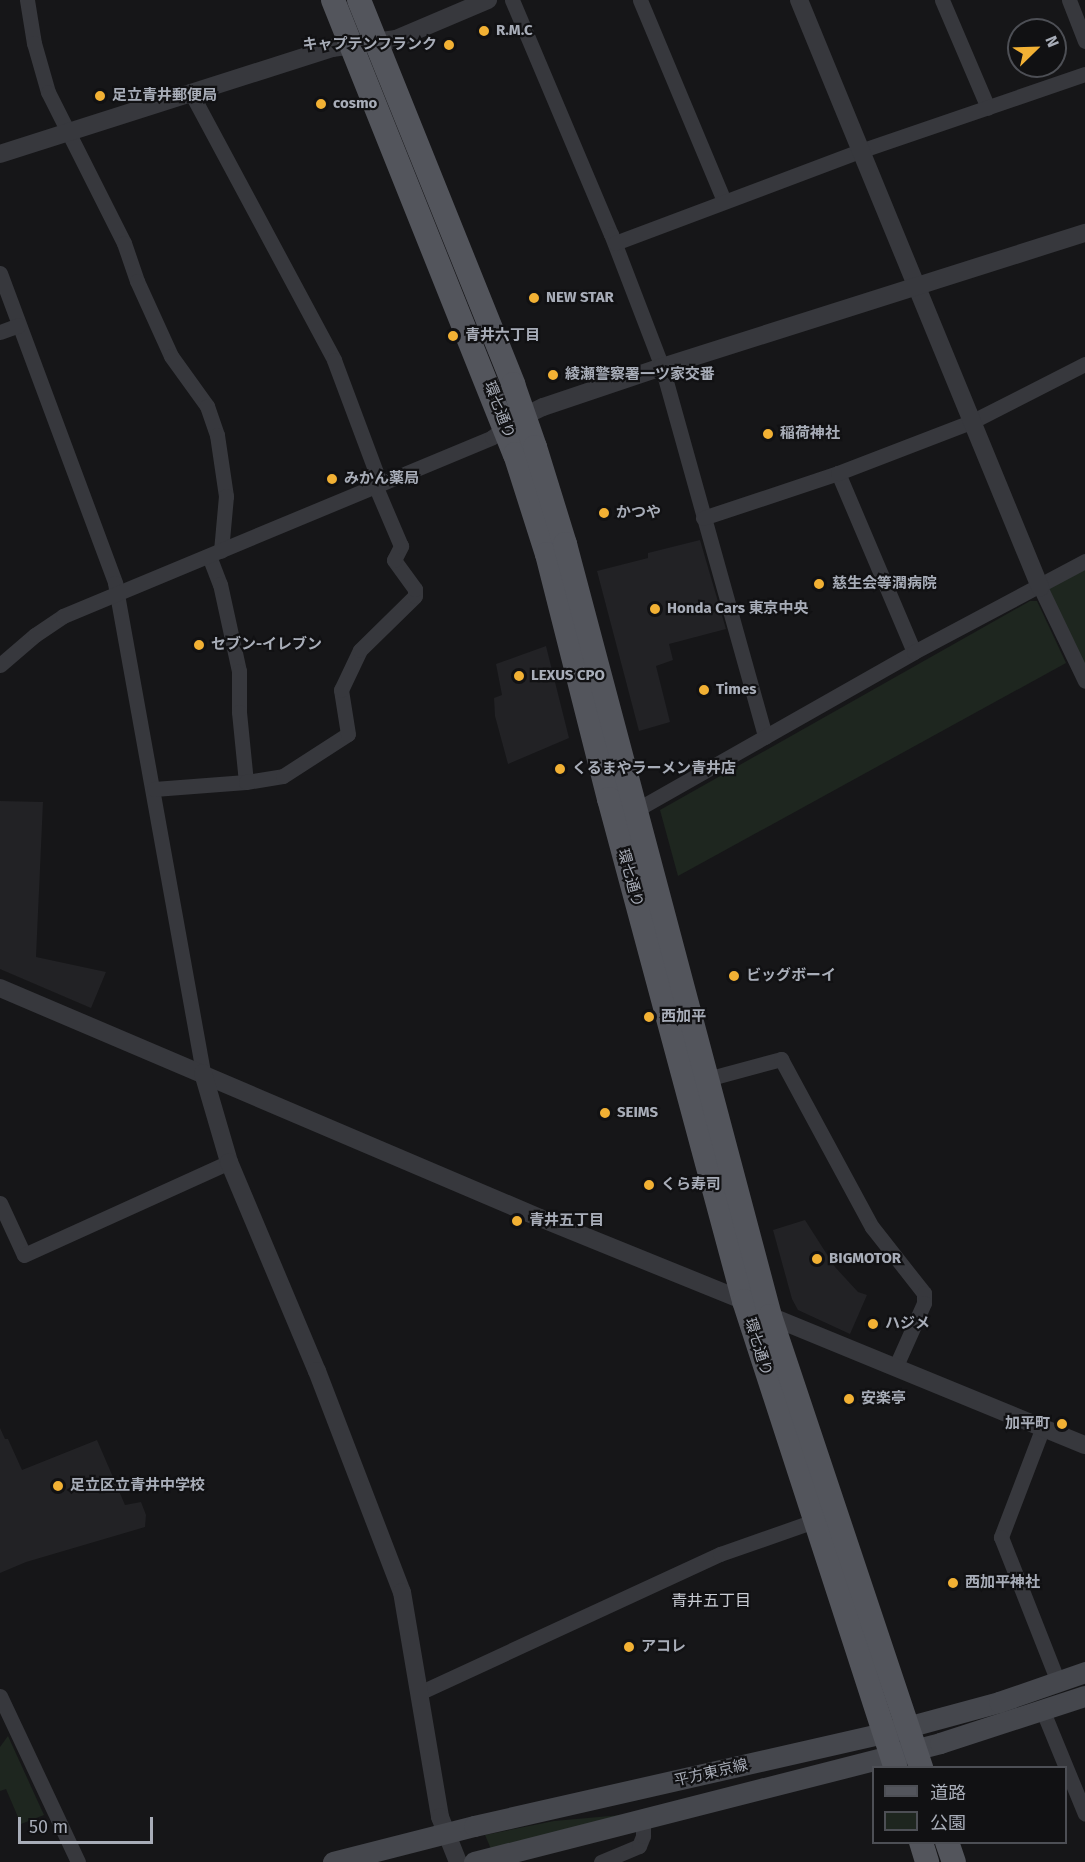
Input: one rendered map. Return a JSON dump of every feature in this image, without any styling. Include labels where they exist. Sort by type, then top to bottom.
[{"type":"main road","name":"環七通り","points":[[333,0],[515,421],[565,544],[770,1316],[907,1744]]},
{"type":"main road","name":"環七通り","points":[[359,0],[377,43],[515,421],[612,811],[744,1301],[814,1521],[907,1744]]},
{"type":"main road","name":"平方東京線","points":[[907,1744],[1085,1672]]},
{"type":"main road","name":"平方東京線","points":[[333,1862],[445,1834],[907,1744],[1085,1696]]},
{"type":"main road","name":"環七通り","points":[[894,1762],[907,1744]]},
{"type":"main road","name":"平方東京線","points":[[877,1766],[894,1762]]},
{"type":"main road","name":"平方東京線","points":[[474,1862],[872,1767]]},
{"type":"main road","points":[[922,1844],[927,1862]]},
{"type":"main road","points":[[948,1844],[954,1862]]},
{"type":"street","points":[[27,0],[39,65],[48,92],[124,243],[137,281],[171,356],[207,406],[217,435],[226,496],[215,554],[219,584],[239,671],[239,712],[246,782]]},
{"type":"street","points":[[0,154],[190,91],[332,48],[396,39],[488,0]]},
{"type":"street","points":[[512,0],[615,243],[662,367],[765,736]]},
{"type":"street","points":[[640,0],[724,201]]},
{"type":"street","points":[[799,0],[915,288],[1040,587],[1085,681]]},
{"type":"street","points":[[942,0],[988,108]]},
{"type":"street","points":[[1069,0],[1085,41]]},
{"type":"street","points":[[615,243],[860,152],[1085,74]]},
{"type":"street","points":[[154,789],[246,782],[283,776],[348,734],[341,690],[360,650],[414,596],[415,589],[394,560],[401,546],[334,360],[190,91]]},
{"type":"street","points":[[0,665],[34,635],[63,616],[492,437],[515,421],[662,367],[1085,233]]},
{"type":"street","points":[[0,273],[118,594],[203,1072],[229,1162],[317,1371],[402,1592],[445,1834],[458,1862]]},
{"type":"street","points":[[0,332],[19,325]]},
{"type":"street","points":[[703,518],[838,473],[971,422],[1083,368]]},
{"type":"street","points":[[838,473],[914,652]]},
{"type":"street","points":[[636,810],[914,652],[1040,587],[1085,561]]},
{"type":"street","points":[[0,987],[540,1218],[744,1301],[770,1316],[1085,1445]]},
{"type":"street","points":[[707,1079],[781,1059],[872,1227],[924,1293],[924,1303],[896,1366]]},
{"type":"street","points":[[0,1203],[24,1255],[229,1162]]},
{"type":"street","points":[[1043,1426],[1001,1537],[1058,1682]]},
{"type":"street","points":[[419,1693],[720,1554],[814,1521]]},
{"type":"street","points":[[0,1696],[78,1862]]},
{"type":"street","points":[[1042,1709],[1065,1766]]},
{"type":"street","points":[[1067,1770],[1085,1814]]},
{"type":"street","points":[[601,1862],[639,1846],[643,1836],[643,1821]]},
{"type":"shaded area","points":[[700,540],[726,629],[669,644],[673,660],[656,666],[670,722],[639,731],[597,571],[648,558],[648,553]]},
{"type":"shaded area","points":[[546,646],[569,738],[508,764],[495,716],[494,698],[502,695],[496,664]]},
{"type":"shaded area","points":[[0,801],[43,802],[36,957],[106,972],[91,1008],[0,969]]},
{"type":"shaded area","points":[[805,1220],[835,1267],[858,1292],[867,1295],[850,1334],[798,1310],[792,1299],[773,1230]]},
{"type":"shaded area","name":"足立区立青井中学校","points":[[0,1428],[5,1439],[8,1439],[22,1470],[97,1440],[125,1505],[141,1502],[146,1515],[145,1527],[26,1562],[0,1573]]},
{"type":"green space","points":[[1085,568],[1085,670],[1049,595],[1050,588]]},
{"type":"green space","points":[[1030,601],[1037,601],[1066,663],[678,876],[660,810]]},
{"type":"green space","points":[[8,1736],[44,1815],[21,1824],[6,1789],[0,1791],[0,1747]]},
{"type":"green space","points":[[621,1815],[491,1849],[485,1835],[554,1821]]},
{"type":"place","name":"R.M.C","points":[[484,31]]},
{"type":"place","name":"キャプテンフランク","points":[[449,45]]},
{"type":"place","name":"足立青井郵便局","points":[[100,96]]},
{"type":"place","name":"cosmo","points":[[321,104]]},
{"type":"place","name":"NEW STAR","points":[[534,298]]},
{"type":"place","name":"青井六丁目","points":[[453,336]]},
{"type":"place","name":"綾瀬警察署一ツ家交番","points":[[553,375]]},
{"type":"place","name":"稲荷神社","points":[[768,434]]},
{"type":"place","name":"みかん薬局","points":[[332,479]]},
{"type":"place","name":"かつや","points":[[604,513]]},
{"type":"place","name":"慈生会等潤病院","points":[[819,584]]},
{"type":"place","name":"Honda Cars 東京中央","points":[[655,609]]},
{"type":"place","name":"セブン-イレブン","points":[[199,645]]},
{"type":"place","name":"LEXUS CPO","points":[[519,676]]},
{"type":"place","name":"Times","points":[[704,690]]},
{"type":"place","name":"くるまやラーメン青井店","points":[[560,769]]},
{"type":"place","name":"ビッグボーイ","points":[[734,976]]},
{"type":"place","name":"西加平","points":[[649,1017]]},
{"type":"place","name":"SEIMS","points":[[605,1113]]},
{"type":"place","name":"くら寿司","points":[[649,1185]]},
{"type":"place","name":"青井五丁目","points":[[517,1221]]},
{"type":"place","name":"BIGMOTOR","points":[[817,1259]]},
{"type":"place","name":"ハジメ","points":[[873,1324]]},
{"type":"place","name":"安楽亭","points":[[849,1399]]},
{"type":"place","name":"加平町","points":[[1062,1424]]},
{"type":"place","name":"足立区立青井中学校","points":[[58,1486]]},
{"type":"place","name":"西加平神社","points":[[953,1583]]},
{"type":"place","name":"アコレ","points":[[629,1647]]},
{"type":"district","name":"青井五丁目","points":[[711,1601]]}]
